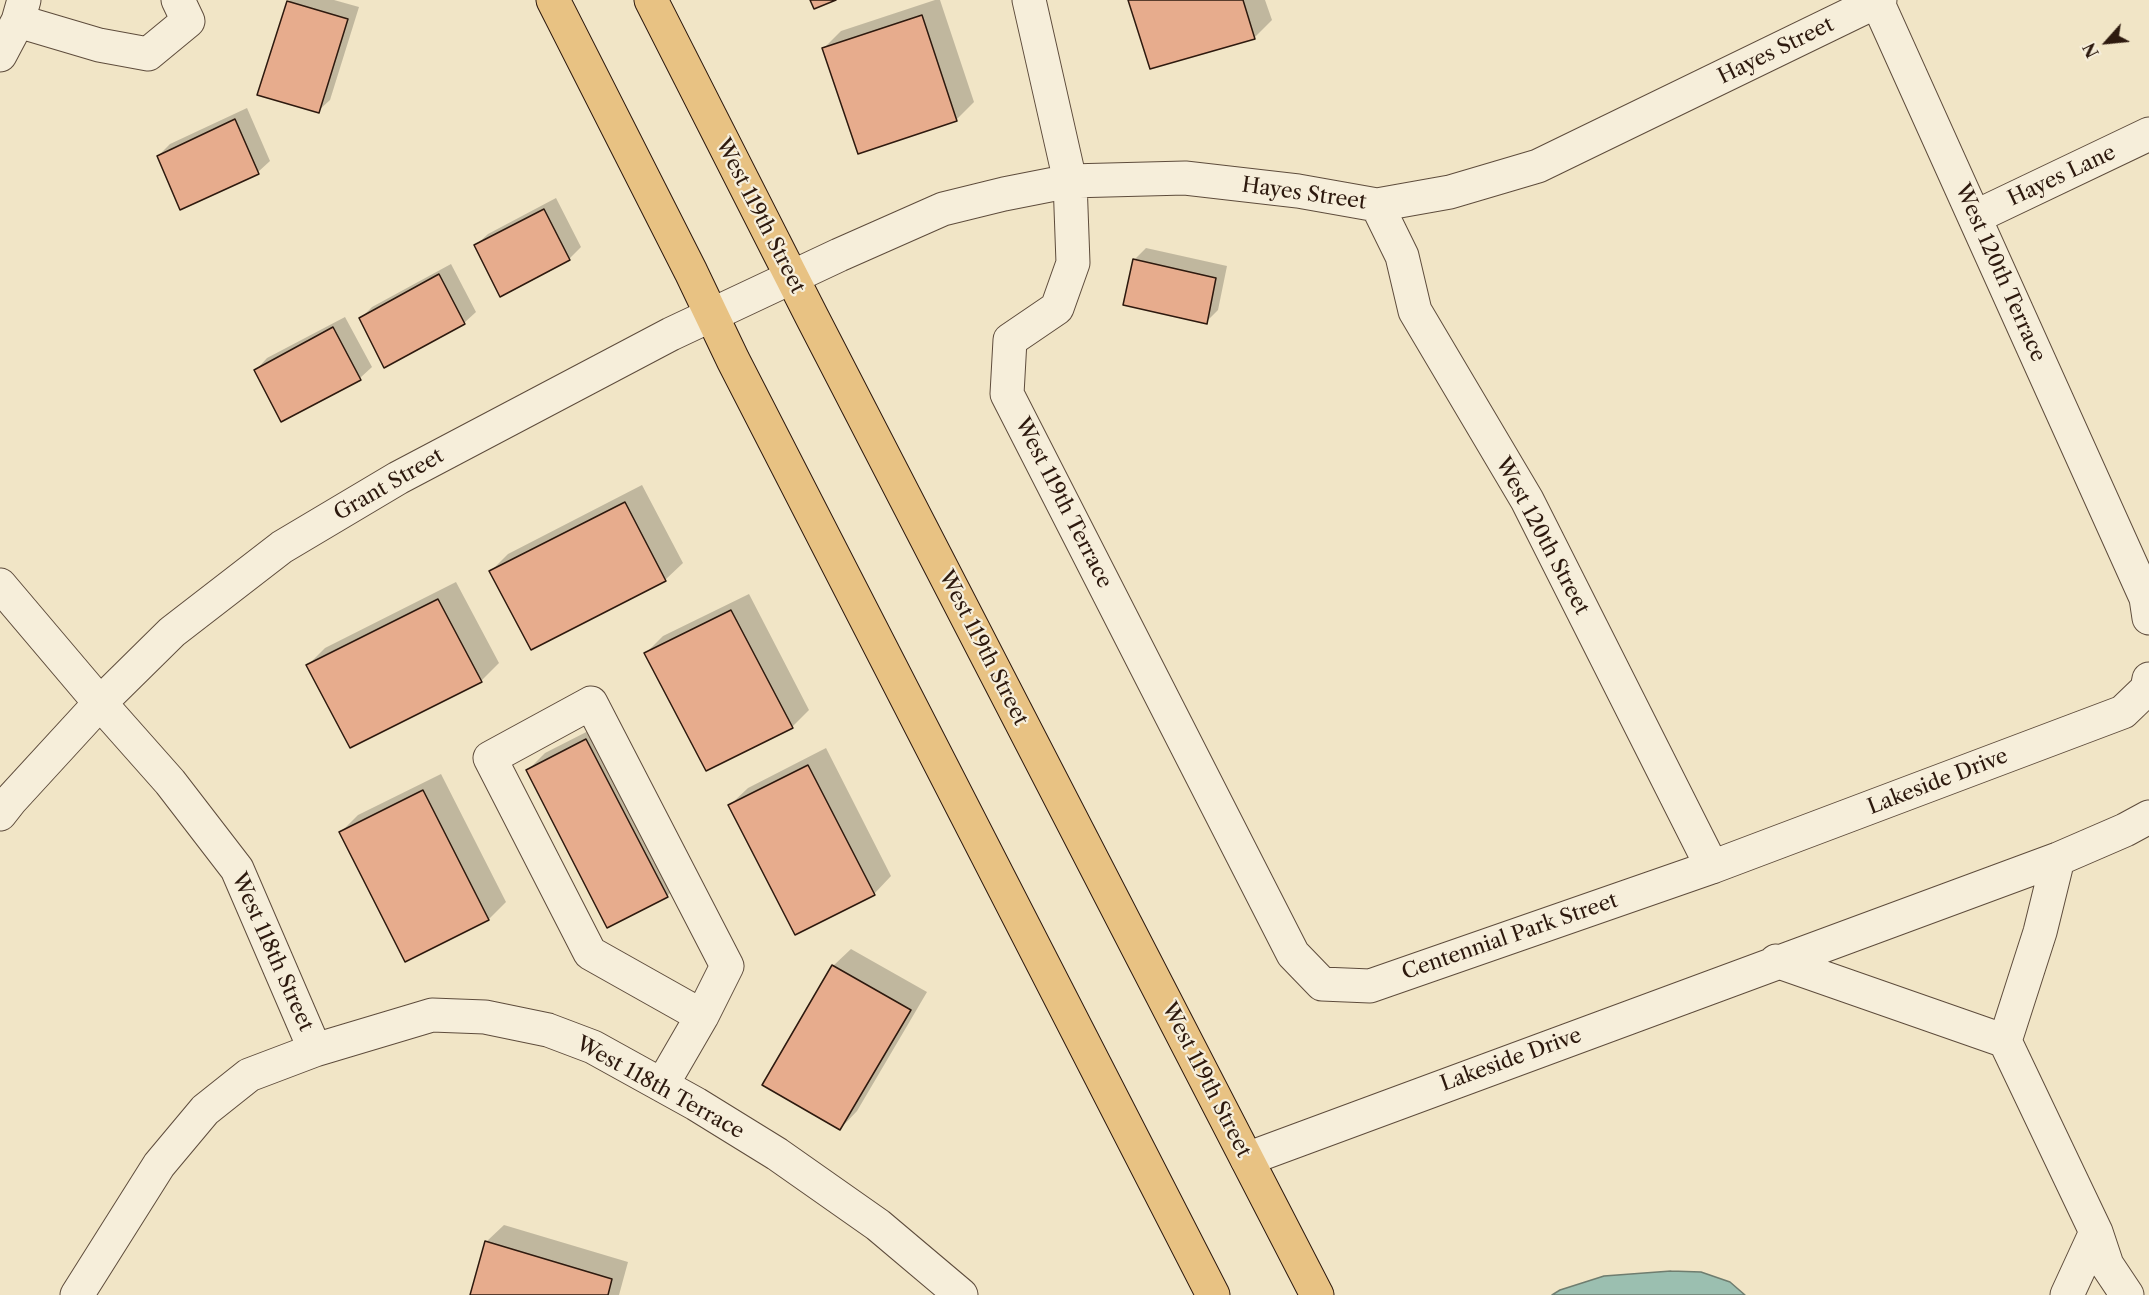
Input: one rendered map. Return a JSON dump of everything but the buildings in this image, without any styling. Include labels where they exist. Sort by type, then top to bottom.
[{"type":"main road","points":[[553,0],[711,315],[1213,1295]]},
{"type":"main road","name":"West 119th Street","points":[[651,0],[791,278],[1317,1295]]},
{"type":"street","name":"West 119th Terrace","points":[[1029,0],[1070,181],[1073,263],[1057,308],[1010,340],[1007,394],[1293,954],[1322,984]]},
{"type":"street","name":"Hayes Street","points":[[711,315],[943,209],[1070,181],[1185,178],[1298,191],[1377,205],[1450,192],[1539,166],[1879,1]]},
{"type":"street","name":"West 120th Terrace","points":[[1879,1],[2146,598],[2149,618]]},
{"type":"street","points":[[0,55],[21,10],[99,45],[148,54],[183,10]]},
{"type":"street","name":"Hayes Lane","points":[[1975,217],[2149,135]]},
{"type":"street","name":"West 120th Street","points":[[1377,205],[1402,256],[1415,311],[1527,500],[1703,870]]},
{"type":"street","name":"Grant Street","points":[[0,814],[100,703],[172,632],[282,547],[398,477],[711,315]]},
{"type":"street","name":"West 118th Street","points":[[0,585],[170,782],[237,869],[315,1050],[249,1075],[206,1110],[159,1165],[77,1295]]},
{"type":"street","name":"Lakeside Drive","points":[[1703,870],[2123,712],[2147,689],[2149,679]]},
{"type":"street","points":[[662,1085],[702,1016],[727,966],[591,703],[490,758],[590,953],[702,1016]]},
{"type":"street","name":"Lakeside Drive","points":[[1247,1159],[1776,961],[2058,859],[2149,817]]},
{"type":"street","points":[[2058,859],[2040,932],[2005,1041],[2096,1232],[2107,1264],[2127,1295]]},
{"type":"street","name":"Centennial Park Street","points":[[1322,984],[1370,986],[1703,870]]},
{"type":"street","points":[[1776,961],[2005,1041]]},
{"type":"street","name":"West 118th Terrace","points":[[315,1050],[432,1014],[484,1017],[548,1030],[593,1047],[696,1104],[796,1167],[878,1225],[961,1295]]},
{"type":"street","points":[[2067,1295],[2096,1232]]},
{"type":"shaded area","points":[[1671,1271],[1701,1272],[1730,1282],[1745,1295],[1552,1295],[1560,1290],[1604,1276]]}]
